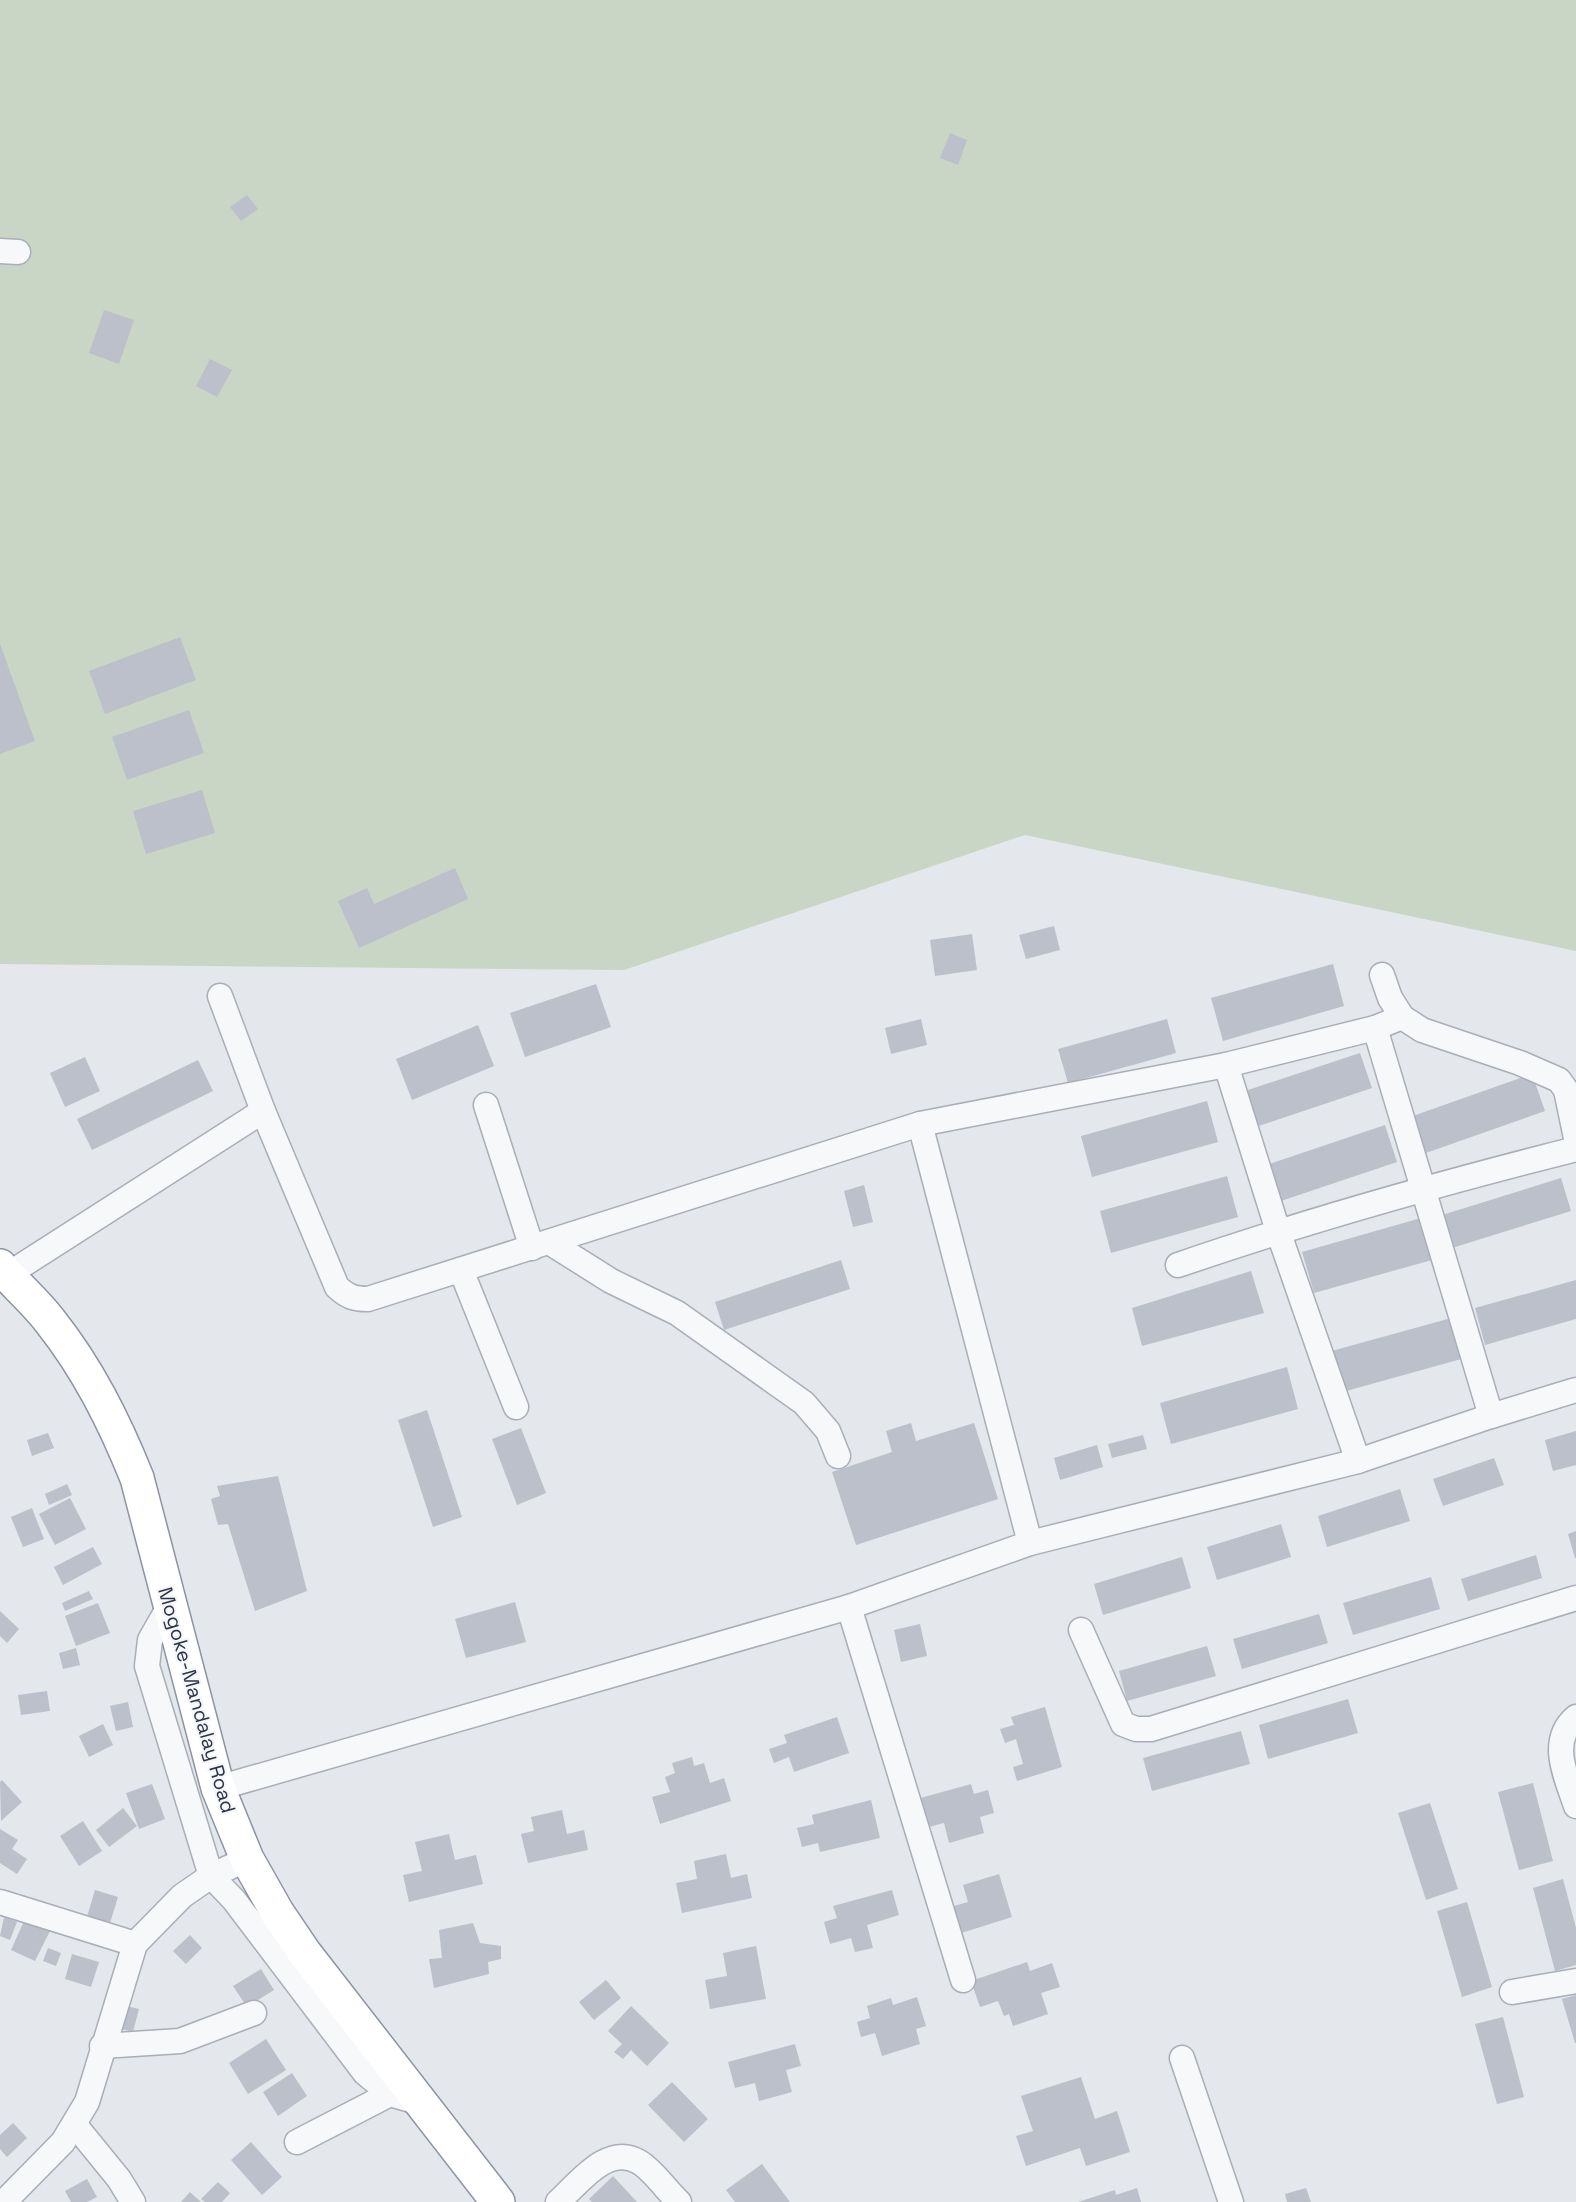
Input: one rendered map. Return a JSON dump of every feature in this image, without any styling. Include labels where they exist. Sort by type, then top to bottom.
[{"type":"highway","name":"Mogoke-Mandalay Road","points":[[4,1270],[48,1318],[80,1361],[117,1429],[137,1478],[218,1788],[247,1859],[277,1912],[304,1952],[498,2202]]},
{"type":"street","points":[[1382,975],[1390,998],[1402,1017],[1422,1030],[1520,1063],[1568,1084],[1566,1090],[1576,1138]]},
{"type":"street","points":[[220,996],[263,1111],[338,1287],[346,1296],[355,1299],[368,1299],[920,1124],[1226,1065],[1375,1028],[1402,1017]]},
{"type":"street","points":[[1375,1028],[1491,1416]]},
{"type":"street","points":[[1226,1065],[1278,1231],[1358,1461]]},
{"type":"street","points":[[486,1105],[540,1245],[677,1314],[804,1403],[828,1431],[838,1456]]},
{"type":"street","points":[[4,1270],[263,1111]]},
{"type":"street","points":[[920,1124],[1030,1543]]},
{"type":"street","points":[[1178,1265],[1278,1231],[1424,1187],[1576,1149]]},
{"type":"street","points":[[461,1270],[516,1407]]},
{"type":"street","points":[[218,1788],[849,1607],[1030,1543],[1358,1461],[1576,1390]]},
{"type":"street","points":[[1081,1630],[1123,1724],[1136,1729],[1151,1729],[1576,1599]]},
{"type":"street","points":[[170,1605],[150,1640],[147,1666],[211,1876],[234,1900],[364,2073],[390,2094],[421,2103]]},
{"type":"street","points":[[849,1607],[963,1980]]},
{"type":"street","points":[[1576,1717],[1562,1733],[1560,1745],[1563,1766],[1576,1806]]},
{"type":"street","points":[[4,2202],[63,2142],[75,2125],[93,2087],[102,2046],[135,1944],[182,1896],[211,1876],[247,1859]]},
{"type":"street","points":[[0,1902],[135,1944]]},
{"type":"street","points":[[1512,1992],[1576,1981]]},
{"type":"street","points":[[102,2046],[180,2042],[254,2013]]},
{"type":"street","points":[[1182,2058],[1231,2202]]},
{"type":"street","points":[[297,2142],[390,2094]]},
{"type":"street","points":[[75,2125],[119,2179],[133,2202]]},
{"type":"street","points":[[558,2202],[608,2159],[624,2156],[640,2163],[679,2202]]},
{"type":"green space","points":[[0,0],[1576,0],[1576,951],[1025,835],[624,970],[0,964]]},
{"type":"building","points":[[950,133],[967,140],[958,165],[940,158]]},
{"type":"building","points":[[247,195],[258,209],[241,221],[230,207]]},
{"type":"building","points":[[104,310],[134,320],[119,364],[89,353]]},
{"type":"building","points":[[210,359],[232,370],[217,397],[196,386]]},
{"type":"building","points":[[180,637],[196,680],[105,714],[89,671]]},
{"type":"building","points":[[0,644],[35,741],[0,754]]},
{"type":"building","points":[[189,710],[204,753],[127,780],[112,737]]},
{"type":"building","points":[[202,790],[215,833],[146,854],[133,811]]},
{"type":"building","points":[[455,868],[468,899],[359,948],[338,901],[367,888],[374,904]]},
{"type":"building","points":[[1054,926],[1060,950],[1026,959],[1019,935]]},
{"type":"building","points":[[972,934],[977,970],[935,976],[930,940]]},
{"type":"building","points":[[1333,964],[1344,1006],[1223,1041],[1211,998]]},
{"type":"building","points":[[596,984],[611,1027],[525,1057],[510,1013]]},
{"type":"building","points":[[921,1019],[927,1045],[891,1054],[885,1028]]},
{"type":"building","points":[[1167,1019],[1176,1053],[1068,1083],[1058,1049]]},
{"type":"building","points":[[478,1025],[494,1066],[412,1100],[396,1059]]},
{"type":"building","points":[[1360,1053],[1372,1088],[1253,1128],[1242,1092]]},
{"type":"building","points":[[85,1057],[100,1091],[65,1107],[50,1073]]},
{"type":"building","points":[[198,1060],[213,1091],[92,1150],[77,1119]]},
{"type":"building","points":[[1532,1074],[1545,1111],[1423,1154],[1410,1117]]},
{"type":"building","points":[[1207,1101],[1218,1142],[1092,1177],[1081,1136]]},
{"type":"building","points":[[1385,1125],[1397,1162],[1275,1203],[1263,1166]]},
{"type":"building","points":[[1227,1176],[1238,1217],[1111,1253],[1100,1211]]},
{"type":"building","points":[[1561,1178],[1571,1211],[1452,1248],[1442,1215]]},
{"type":"building","points":[[864,1185],[873,1222],[853,1227],[844,1191]]},
{"type":"building","points":[[1421,1218],[1432,1260],[1314,1293],[1302,1252]]},
{"type":"building","points":[[841,1260],[850,1289],[724,1330],[715,1302]]},
{"type":"building","points":[[1251,1271],[1264,1313],[1142,1346],[1132,1308]]},
{"type":"building","points":[[1576,1280],[1576,1319],[1485,1345],[1475,1308]]},
{"type":"building","points":[[1455,1317],[1465,1358],[1339,1393],[1328,1352]]},
{"type":"building","points":[[1287,1367],[1298,1409],[1171,1444],[1160,1403]]},
{"type":"building","points":[[427,1410],[462,1517],[433,1527],[398,1420]]},
{"type":"building","points":[[911,1423],[916,1441],[974,1423],[998,1499],[856,1545],[832,1472],[892,1452],[886,1431]]},
{"type":"building","points":[[521,1428],[546,1493],[517,1505],[492,1439]]},
{"type":"building","points":[[1576,1431],[1576,1465],[1553,1471],[1545,1440]]},
{"type":"building","points":[[48,1433],[54,1448],[32,1456],[27,1440]]},
{"type":"building","points":[[1143,1435],[1147,1449],[1112,1458],[1108,1444]]},
{"type":"building","points":[[1097,1445],[1103,1467],[1060,1480],[1054,1458]]},
{"type":"building","points":[[1494,1458],[1504,1485],[1443,1506],[1433,1479]]},
{"type":"building","points":[[278,1476],[307,1591],[255,1611],[228,1524],[218,1525],[211,1499],[220,1496],[217,1486]]},
{"type":"building","points":[[67,1484],[72,1495],[49,1505],[45,1494]]},
{"type":"building","points":[[1400,1489],[1410,1521],[1327,1547],[1318,1516]]},
{"type":"building","points":[[70,1498],[86,1529],[55,1545],[39,1514]]},
{"type":"building","points":[[32,1508],[44,1539],[23,1547],[11,1517]]},
{"type":"building","points":[[1281,1524],[1291,1557],[1217,1580],[1207,1547]]},
{"type":"building","points":[[1576,1531],[1576,1558],[1575,1558],[1568,1534]]},
{"type":"building","points":[[93,1547],[102,1564],[63,1585],[54,1567]]},
{"type":"building","points":[[1536,1555],[1542,1578],[1468,1601],[1461,1579]]},
{"type":"building","points":[[1182,1557],[1191,1588],[1103,1615],[1094,1584]]},
{"type":"building","points":[[1431,1577],[1440,1609],[1353,1635],[1343,1603]]},
{"type":"building","points":[[89,1591],[93,1599],[65,1611],[62,1603]]},
{"type":"building","points":[[515,1602],[526,1642],[466,1658],[455,1619]]},
{"type":"building","points":[[98,1603],[110,1633],[76,1646],[65,1616]]},
{"type":"building","points":[[0,1611],[19,1629],[7,1643],[0,1636]]},
{"type":"building","points":[[1319,1614],[1328,1643],[1242,1669],[1233,1639]]},
{"type":"building","points":[[920,1624],[927,1656],[901,1662],[894,1630]]},
{"type":"building","points":[[1207,1646],[1216,1676],[1127,1701],[1119,1671]]},
{"type":"building","points":[[76,1648],[80,1665],[63,1669],[59,1653]]},
{"type":"building","points":[[47,1691],[50,1711],[21,1715],[18,1695]]},
{"type":"building","points":[[1348,1699],[1358,1733],[1268,1759],[1259,1725]]},
{"type":"building","points":[[128,1702],[133,1727],[116,1731],[110,1706]]},
{"type":"building","points":[[1045,1707],[1062,1767],[1017,1781],[1013,1767],[1023,1764],[1016,1739],[1005,1743],[1000,1729],[1014,1725],[1011,1717]]},
{"type":"building","points":[[837,1717],[849,1753],[794,1772],[789,1757],[774,1763],[769,1749],[787,1743],[784,1735]]},
{"type":"building","points":[[103,1724],[113,1745],[89,1757],[79,1736]]},
{"type":"building","points":[[1241,1731],[1250,1764],[1152,1791],[1143,1758]]},
{"type":"building","points":[[692,1757],[694,1766],[704,1763],[710,1783],[724,1778],[731,1801],[660,1824],[652,1797],[670,1792],[665,1777],[675,1773],[672,1763]]},
{"type":"building","points":[[2,1780],[22,1802],[1,1821],[0,1782]]},
{"type":"building","points":[[1533,1783],[1553,1861],[1519,1870],[1498,1792]]},
{"type":"building","points":[[152,1784],[165,1819],[139,1829],[126,1793]]},
{"type":"building","points":[[971,1784],[974,1794],[988,1790],[994,1813],[980,1817],[984,1833],[949,1843],[944,1823],[925,1828],[917,1799]]},
{"type":"building","points":[[871,1800],[880,1838],[820,1852],[818,1843],[802,1847],[797,1828],[814,1824],[812,1815]]},
{"type":"building","points":[[1430,1803],[1458,1889],[1426,1900],[1398,1813]]},
{"type":"building","points":[[123,1808],[137,1826],[109,1847],[96,1830]]},
{"type":"building","points":[[562,1810],[567,1834],[584,1830],[588,1850],[528,1863],[521,1834],[534,1831],[531,1817]]},
{"type":"building","points":[[83,1821],[102,1851],[79,1866],[60,1836]]},
{"type":"building","points":[[0,1829],[18,1840],[12,1849],[27,1859],[17,1874],[0,1863]]},
{"type":"building","points":[[449,1834],[455,1860],[476,1855],[483,1884],[409,1902],[403,1875],[422,1871],[415,1842]]},
{"type":"building","points":[[726,1854],[731,1878],[747,1874],[752,1898],[682,1913],[676,1883],[697,1879],[694,1861]]},
{"type":"building","points":[[999,1874],[1012,1917],[955,1935],[947,1908],[968,1902],[963,1885]]},
{"type":"building","points":[[1563,1879],[1576,1928],[1576,1965],[1555,1971],[1533,1888]]},
{"type":"building","points":[[95,1890],[118,1897],[110,1923],[87,1917]]},
{"type":"building","points":[[892,1890],[899,1915],[867,1925],[873,1948],[855,1952],[851,1938],[830,1944],[824,1922],[837,1918],[833,1906]]},
{"type":"building","points":[[1467,1902],[1492,1987],[1462,1997],[1437,1911]]},
{"type":"building","points":[[4,1917],[17,1922],[10,1940],[0,1936]]},
{"type":"building","points":[[25,1919],[50,1931],[35,1961],[11,1950]]},
{"type":"building","points":[[473,1923],[480,1943],[501,1946],[501,1959],[488,1962],[489,1974],[434,1988],[429,1959],[442,1958],[439,1930]]},
{"type":"building","points":[[190,1935],[202,1948],[186,1964],[173,1951]]},
{"type":"building","points":[[756,1946],[766,1999],[710,2009],[705,1980],[727,1976],[723,1953]]},
{"type":"building","points":[[48,1948],[61,1953],[56,1966],[43,1961]]},
{"type":"building","points":[[72,1954],[99,1962],[91,1987],[65,1979]]},
{"type":"building","points":[[1027,1962],[1030,1971],[1052,1963],[1060,1987],[1041,1993],[1048,2014],[1013,2026],[1009,2014],[1004,2016],[998,2001],[980,2007],[971,1981]]},
{"type":"building","points":[[261,1969],[274,1990],[247,2007],[233,1986]]},
{"type":"building","points":[[606,1980],[621,1998],[594,2020],[579,2002]]},
{"type":"building","points":[[1576,1995],[1576,2043],[1575,2043],[1562,1999]]},
{"type":"building","points":[[917,1997],[926,2026],[916,2029],[920,2044],[882,2056],[875,2033],[861,2037],[857,2022],[870,2018],[867,2006],[891,1998],[893,2005]]},
{"type":"building","points":[[122,2005],[139,2009],[133,2032],[117,2028]]},
{"type":"building","points":[[631,2006],[669,2043],[647,2066],[631,2050],[623,2059],[614,2052],[622,2044],[608,2031]]},
{"type":"building","points":[[1503,2017],[1524,2097],[1497,2104],[1475,2024]]},
{"type":"building","points":[[266,2039],[286,2070],[248,2094],[229,2063]]},
{"type":"building","points":[[795,2044],[801,2066],[786,2070],[792,2092],[759,2101],[755,2083],[735,2088],[728,2062]]},
{"type":"building","points":[[292,2073],[307,2096],[278,2116],[263,2092]]},
{"type":"building","points":[[1081,2077],[1095,2119],[1117,2111],[1130,2152],[1086,2166],[1080,2148],[1026,2166],[1016,2136],[1033,2131],[1021,2096]]},
{"type":"building","points":[[672,2082],[708,2119],[684,2142],[648,2105]]},
{"type":"building","points":[[13,2123],[27,2138],[7,2157],[0,2149],[0,2135]]},
{"type":"building","points":[[251,2142],[282,2177],[262,2195],[231,2160]]},
{"type":"building","points":[[762,2164],[790,2202],[735,2202],[726,2190]]},
{"type":"building","points":[[613,2176],[637,2202],[592,2202],[589,2199]]},
{"type":"building","points":[[87,2179],[97,2197],[87,2202],[71,2202],[65,2191]]},
{"type":"building","points":[[218,2182],[230,2193],[222,2202],[205,2202],[201,2199]]},
{"type":"building","points":[[1137,2188],[1141,2202],[1078,2202],[1115,2190],[1116,2195]]},
{"type":"building","points":[[1306,2188],[1311,2202],[1287,2202],[1285,2194]]},
{"type":"building","points":[[190,2192],[201,2202],[181,2202]]}]
